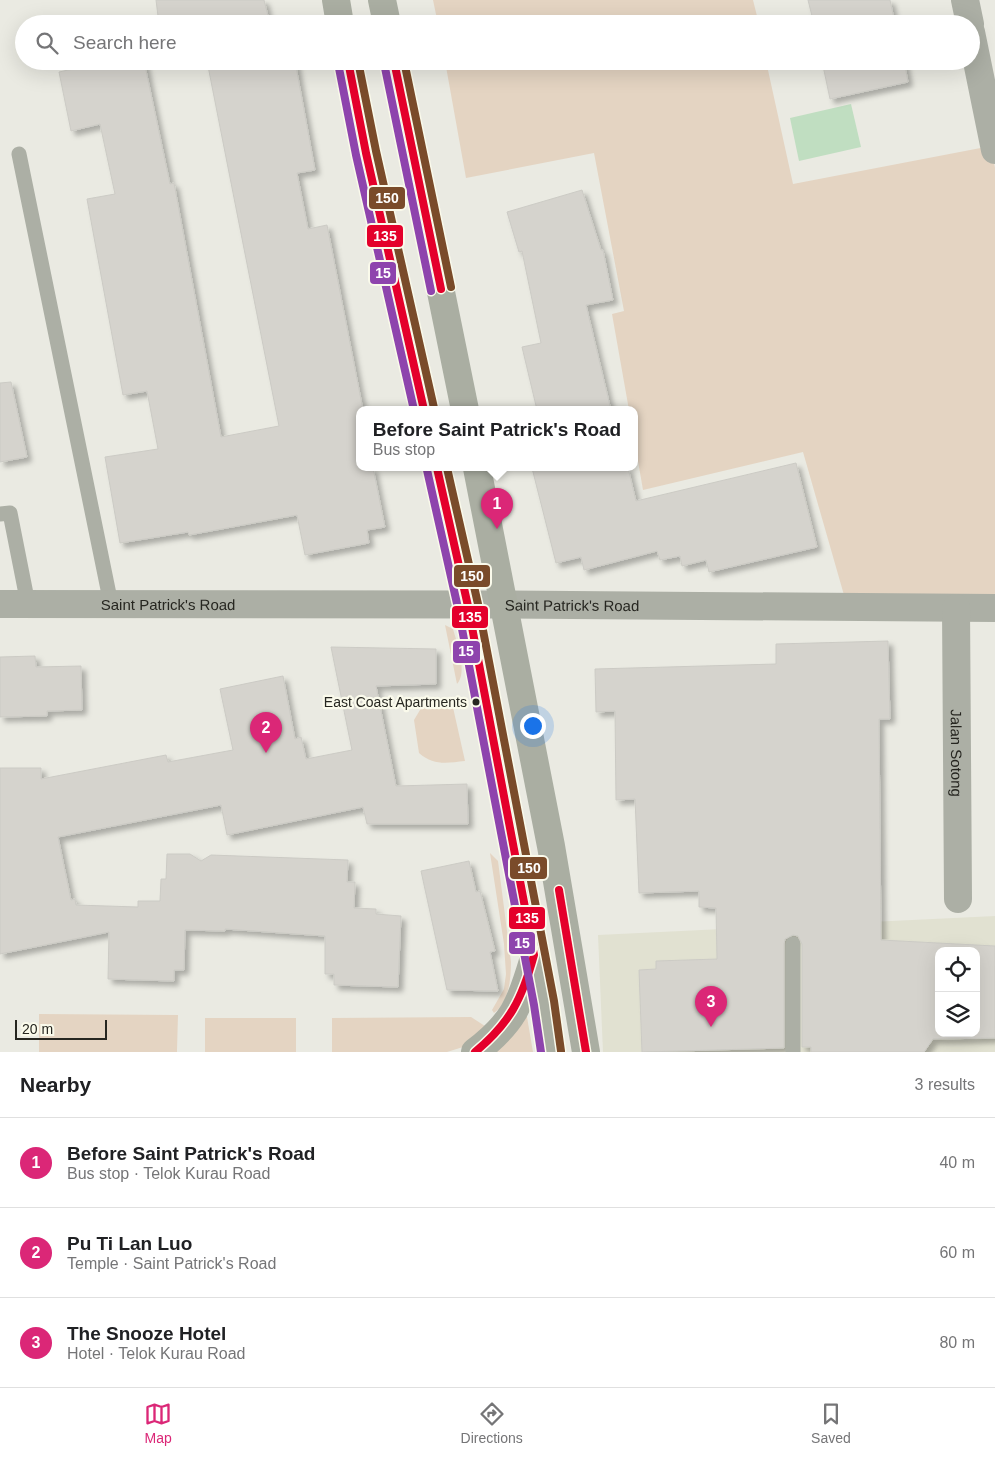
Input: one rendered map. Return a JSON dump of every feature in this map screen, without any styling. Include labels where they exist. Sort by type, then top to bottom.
[{"type":"street","points":[[336,0],[338,15]]},
{"type":"street","points":[[382,0],[385,15]]},
{"type":"street","points":[[965,0],[968,15]]},
{"type":"street","points":[[350,70],[366,154],[423,406]]},
{"type":"street","points":[[396,70],[464,406]]},
{"type":"street","points":[[979,70],[995,150]]},
{"type":"street","points":[[438,471],[468,606],[551,1052]]},
{"type":"street","points":[[478,471],[568,941],[586,1052]]},
{"type":"street","name":"Saint Patrick's Road","points":[[0,604],[468,606],[584,604],[995,608]]},
{"type":"street","name":"Jalan Sotong","points":[[956,608],[958,898]]},
{"type":"street","points":[[475,1052],[510,1019],[523,996],[534,955]]},
{"type":"lane","points":[[19,154],[112,604]]},
{"type":"lane","points":[[0,514],[10,513],[28,604]]},
{"type":"lane","points":[[793,944],[793,1052]]},
{"type":"shaded area","points":[[433,0],[753,0],[757,15],[436,15]]},
{"type":"shaded area","points":[[447,70],[768,70],[793,184],[991,146],[995,168],[995,604],[848,609],[803,452],[643,490],[638,461],[638,406],[628,406],[612,314],[624,311],[594,153],[466,178]]},
{"type":"shaded area","points":[[851,104],[861,147],[799,161],[790,118]]},
{"type":"shaded area","points":[[445,625],[453,629],[461,658],[462,673],[457,684]]},
{"type":"shaded area","points":[[452,703],[465,761],[435,762],[419,753],[414,720],[423,705]]},
{"type":"shaded area","points":[[490,853],[498,861],[511,962],[510,983],[506,997],[494,1013],[492,1010],[504,989],[506,974],[504,944]]},
{"type":"shaded area","points":[[995,916],[995,1052],[603,1052],[598,935]]},
{"type":"shaded area","points":[[526,1011],[533,1052],[495,1052]]},
{"type":"shaded area","points":[[39,1014],[178,1015],[177,1052],[39,1052]]},
{"type":"shaded area","points":[[471,1017],[488,1028],[463,1047],[447,1052],[332,1052],[332,1018]]},
{"type":"shaded area","points":[[205,1018],[296,1018],[296,1052],[205,1052]]},
{"type":"building","points":[[156,0],[264,0],[268,15],[158,15]]},
{"type":"building","points":[[808,0],[890,0],[893,15],[812,15]]},
{"type":"building","points":[[68,70],[146,70],[170,184],[174,183],[221,437],[279,426],[209,70],[297,70],[315,170],[297,173],[308,229],[327,225],[362,406],[356,406],[356,471],[374,471],[385,527],[367,530],[369,543],[305,555],[297,515],[189,535],[188,532],[120,543],[105,457],[158,449],[147,391],[123,395],[87,199],[115,194],[100,124],[71,131],[59,72]]},
{"type":"building","points":[[824,70],[906,70],[908,82],[830,99]]},
{"type":"building","points":[[582,190],[601,250],[603,250],[613,300],[586,305],[610,406],[536,406],[522,347],[541,343],[522,251],[519,252],[507,212]]},
{"type":"building","points":[[11,382],[27,457],[0,462],[0,383]]},
{"type":"building","points":[[796,463],[817,547],[709,572],[706,560],[682,566],[680,556],[660,560],[657,551],[584,570],[581,557],[556,563],[533,471],[629,471],[636,501]]},
{"type":"building","points":[[888,641],[890,719],[879,719],[881,940],[995,946],[995,1038],[933,1039],[924,1052],[811,1052],[811,1047],[802,1047],[802,944],[798,936],[793,935],[785,939],[784,944],[784,1048],[642,1052],[639,970],[656,969],[656,961],[717,959],[716,908],[699,907],[699,891],[639,893],[635,799],[616,800],[615,711],[596,712],[595,669],[776,664],[776,644]]},
{"type":"building","points":[[331,647],[436,649],[436,684],[376,686],[396,786],[467,784],[468,824],[367,824],[363,807],[227,835],[221,805],[58,837],[71,900],[75,899],[76,905],[138,907],[138,901],[160,901],[161,879],[166,879],[167,854],[190,854],[201,861],[211,855],[348,860],[347,882],[355,882],[354,908],[376,909],[376,914],[401,916],[398,987],[334,985],[334,974],[325,974],[325,936],[225,929],[225,931],[185,930],[184,970],[174,970],[174,981],[108,979],[109,932],[0,954],[0,768],[41,768],[41,779],[166,755],[168,762],[233,750],[220,689],[283,676],[295,739],[301,737],[306,759],[352,750]]},
{"type":"building","points":[[35,656],[36,667],[81,666],[82,710],[47,711],[47,716],[0,717],[0,657]]},
{"type":"building","points":[[469,861],[476,892],[480,891],[495,951],[490,952],[498,991],[447,990],[421,871]]},
{"type":"transit line","name":"15","points":[[339,70],[356,155],[413,406]]},
{"type":"transit line","name":"135","points":[[350,70],[366,153],[423,406]]},
{"type":"transit line","name":"150","points":[[360,70],[376,151],[434,406]]},
{"type":"transit line","name":"15","points":[[385,70],[431,291]]},
{"type":"transit line","name":"135","points":[[396,70],[441,289]]},
{"type":"transit line","name":"150","points":[[406,70],[451,287]]},
{"type":"transit line","name":"15","points":[[427,471],[458,608],[534,1005],[541,1052]]},
{"type":"transit line","name":"135","points":[[438,471],[468,606],[534,955],[525,985],[513,1009],[497,1031],[475,1052]]},
{"type":"transit line","name":"150","points":[[448,471],[478,604],[554,1001],[561,1051]]},
{"type":"transit line","name":"135","points":[[559,890],[586,1052]]},
{"type":"place","name":"Before Saint Patrick's Road","points":[[497,529]]},
{"type":"place","name":"East Coast Apartments","points":[[476,702]]},
{"type":"place","name":"Pu Ti Lan Luo","points":[[266,753]]},
{"type":"place","name":"The Snooze Hotel","points":[[711,1027]]}]
